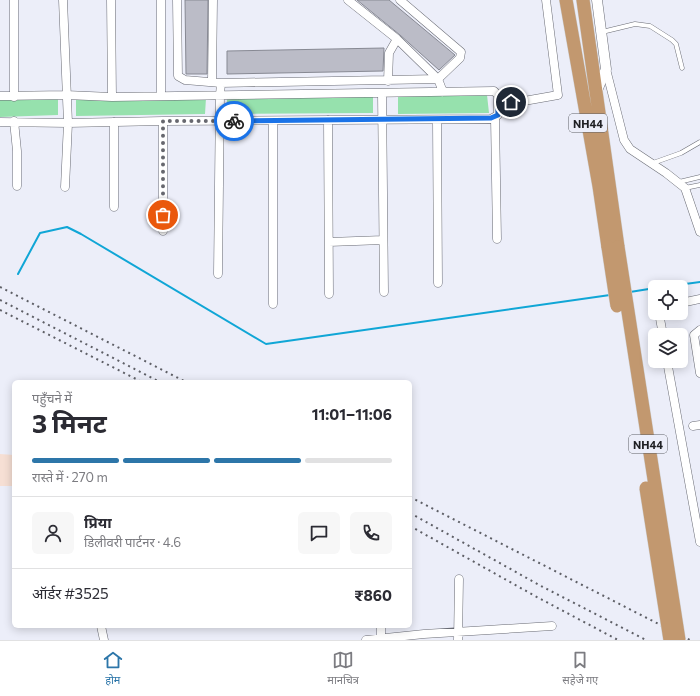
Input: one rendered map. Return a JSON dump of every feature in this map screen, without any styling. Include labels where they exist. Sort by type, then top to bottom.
[{"type":"highway","name":"NH44","points":[[566,0],[599,186],[613,247],[679,640]]},
{"type":"highway","name":"NH44","points":[[583,0],[596,95],[613,247],[670,640]]},
{"type":"street","points":[[14,0],[14,97]]},
{"type":"street","points":[[63,0],[68,123],[65,187]]},
{"type":"street","points":[[111,0],[112,97]]},
{"type":"street","points":[[161,0],[161,95]]},
{"type":"street","points":[[177,0],[178,76],[185,80],[221,83],[438,79],[460,58],[461,52],[400,0]]},
{"type":"street","points":[[212,82],[213,0]]},
{"type":"street","points":[[348,0],[397,39],[438,79],[443,92]]},
{"type":"street","points":[[498,103],[524,102],[558,95],[546,0]]},
{"type":"street","points":[[597,0],[606,69],[624,140],[630,149],[679,182],[685,188],[700,232]]},
{"type":"street","points":[[388,81],[389,53],[397,39]]},
{"type":"street","points":[[596,95],[606,69]]},
{"type":"street","points":[[218,274],[219,121],[221,83]]},
{"type":"street","points":[[0,96],[14,97],[66,95],[112,97],[161,95],[494,91],[498,95],[498,115],[495,118],[497,239]]},
{"type":"street","points":[[382,92],[384,292]]},
{"type":"street","points":[[0,122],[68,123],[382,119],[438,120],[495,118]]},
{"type":"street","points":[[328,120],[329,294]]},
{"type":"street","points":[[438,120],[438,283]]},
{"type":"street","points":[[163,121],[163,231]]},
{"type":"street","points":[[272,121],[273,304]]},
{"type":"street","points":[[14,122],[17,151],[17,186]]},
{"type":"street","points":[[114,122],[114,207]]},
{"type":"street","points":[[329,242],[384,240]]},
{"type":"street","points":[[688,302],[700,299]]},
{"type":"street","points":[[700,330],[694,335],[700,373]]},
{"type":"street","points":[[669,368],[700,542]]},
{"type":"street","points":[[458,636],[459,579]]},
{"type":"street","points":[[366,640],[381,638],[458,636],[552,626]]},
{"type":"street","points":[[101,628],[104,640]]},
{"type":"street","points":[[381,628],[381,638]]},
{"type":"lane","points":[[601,32],[635,24],[650,26],[676,44],[682,68]]},
{"type":"lane","points":[[653,164],[681,153],[700,142]]},
{"type":"lane","points":[[679,182],[700,177]]},
{"type":"lane","points":[[685,188],[700,185]]},
{"type":"shaded area","points":[[0,454],[12,455],[12,486],[0,486]]},
{"type":"green space","points":[[487,95],[489,113],[398,114],[398,96]]},
{"type":"green space","points":[[76,97],[206,98],[205,114],[76,116]]},
{"type":"green space","points":[[227,97],[373,97],[373,113],[227,114]]},
{"type":"green space","points":[[58,99],[58,115],[0,117],[0,100]]},
{"type":"building","points":[[185,0],[208,0],[207,74],[186,74]]},
{"type":"building","points":[[357,0],[389,0],[455,55],[439,70],[400,35]]},
{"type":"building","points":[[384,48],[383,71],[227,74],[227,51]]},
{"type":"waterway","points":[[18,274],[40,233],[67,227],[266,344],[610,295]]},
{"type":"waterway","points":[[688,284],[700,282]]},
{"type":"waterway","points":[[630,292],[648,289]]},
{"type":"railway","points":[[0,287],[182,380]]},
{"type":"railway","points":[[0,300],[156,380]]},
{"type":"railway","points":[[0,310],[138,380]]},
{"type":"railway","points":[[412,498],[690,640]]},
{"type":"railway","points":[[412,514],[541,586],[646,640]]},
{"type":"railway","points":[[412,527],[535,596],[618,640]]},
{"type":"way so far","points":[[163,215],[163,121],[234,121]]},
{"type":"route","points":[[234,121],[382,119],[438,120],[495,118],[498,115],[498,103],[511,102]]}]
